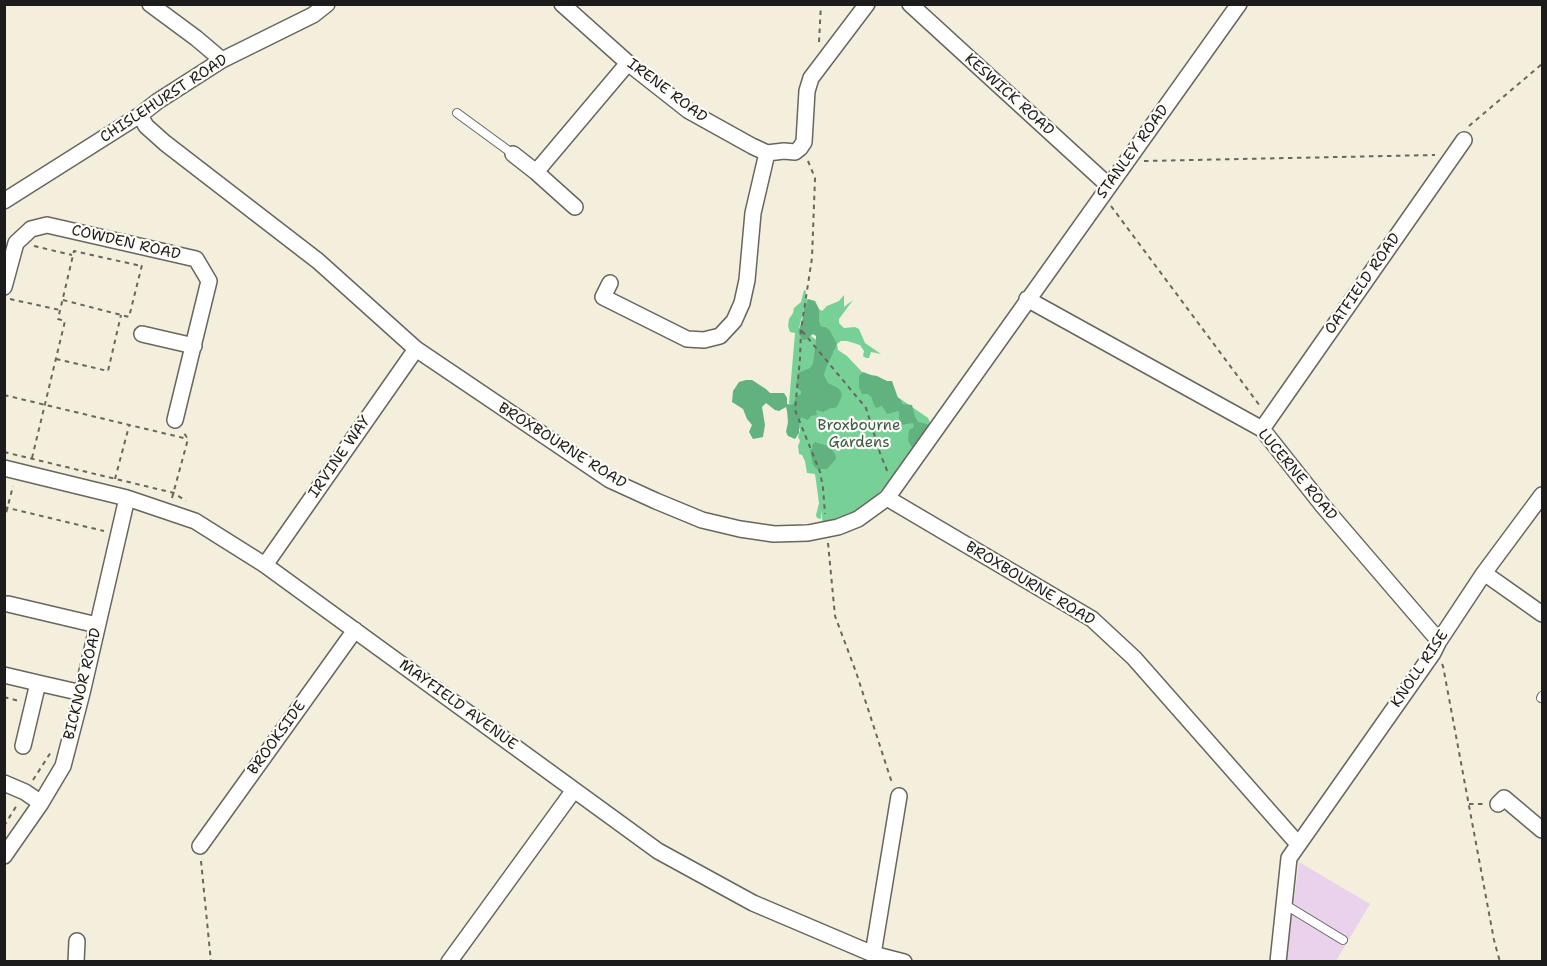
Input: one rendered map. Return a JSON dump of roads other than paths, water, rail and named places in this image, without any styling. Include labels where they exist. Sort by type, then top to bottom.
[{"type":"street","points":[[150,4],[222,60]]},
{"type":"street","name":"CHISLEHURST ROAD","points":[[4,201],[222,60],[313,15],[327,4]]},
{"type":"street","name":"IRENE ROAD","points":[[562,4],[628,63],[689,111],[767,153]]},
{"type":"street","points":[[610,283],[603,297],[687,339],[704,340],[720,336],[734,321],[742,303],[747,280],[753,213],[767,153],[795,152],[800,148],[804,142],[807,91],[811,78],[867,4]]},
{"type":"street","name":"KESWICK ROAD","points":[[910,4],[1106,190]]},
{"type":"street","name":"STANLEY ROAD","points":[[887,498],[1239,4]]},
{"type":"street","points":[[536,172],[628,63]]},
{"type":"street","name":"BROXBOURNE ROAD","points":[[140,115],[146,126],[165,143],[318,261],[416,349],[610,480],[702,520],[740,530],[774,534],[827,530],[858,519],[887,498],[1092,619],[1134,658],[1298,844]]},
{"type":"street","name":"OATFIELD ROAD","points":[[1265,423],[1464,140]]},
{"type":"street","points":[[513,154],[575,207]]},
{"type":"street","name":"COWDEN ROAD","points":[[4,287],[16,243],[31,229],[46,225],[196,259],[209,281],[175,420]]},
{"type":"street","name":"LUCERNE ROAD","points":[[1028,299],[1265,423],[1323,506],[1436,647]]},
{"type":"street","points":[[142,334],[194,346]]},
{"type":"street","name":"IRVINE WAY","points":[[265,565],[416,349]]},
{"type":"street","name":"MAYFIELD AVENUE","points":[[11,469],[127,498],[195,521],[265,565],[658,851],[753,903],[873,954],[904,962]]},
{"type":"street","name":"KNOLL RISE","points":[[1278,962],[1289,858],[1436,647],[1484,573],[1542,495]]},
{"type":"street","name":"BICKNOR ROAD","points":[[4,856],[41,803],[63,766],[127,498]]},
{"type":"street","points":[[1484,573],[1542,614]]},
{"type":"street","points":[[8,604],[97,625]]},
{"type":"street","name":"BROOKSIDE","points":[[200,846],[355,630]]},
{"type":"street","points":[[4,675],[82,693]]},
{"type":"street","points":[[23,746],[38,683]]},
{"type":"street","points":[[4,783],[25,792],[41,803]]},
{"type":"street","points":[[450,962],[574,790]]},
{"type":"street","points":[[873,954],[899,796]]},
{"type":"street","points":[[1498,804],[1504,798],[1542,830]]},
{"type":"street","points":[[76,962],[78,941]]},
{"type":"lane","points":[[457,113],[513,154]]},
{"type":"lane","points":[[1284,904],[1343,940]]},
{"type":"park label","name":"Broxbourne Gardens","points":[[859,434]]}]
